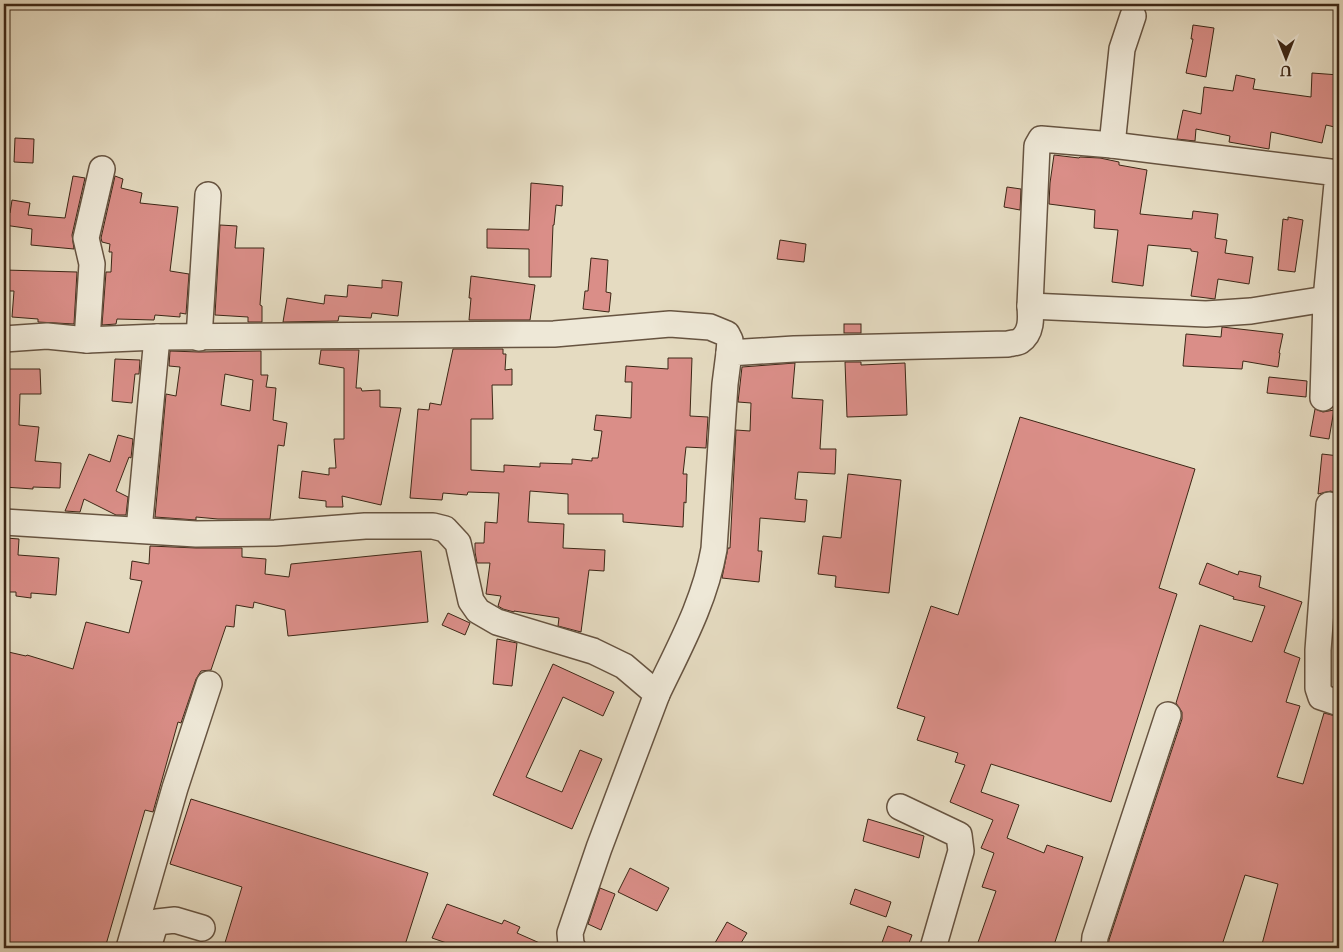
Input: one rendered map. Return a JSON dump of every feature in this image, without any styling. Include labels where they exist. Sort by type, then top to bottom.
[{"type":"street","points":[[1112,145],[1122,49],[1133,16]]},
{"type":"street","points":[[729,353],[794,349],[1008,344],[1020,341],[1028,332],[1031,322],[1030,306],[1037,146],[1039,141],[1045,138],[1339,174],[1333,298],[1323,398]]},
{"type":"street","points":[[87,340],[92,264],[86,238],[102,168]]},
{"type":"street","points":[[199,338],[208,195]]},
{"type":"street","points":[[1030,306],[1206,314],[1251,312],[1333,298]]},
{"type":"street","points":[[4,339],[47,336],[87,340],[157,337],[554,334],[670,324],[710,327],[726,334],[730,340],[711,569],[699,607],[657,694],[599,848],[570,933],[573,948]]},
{"type":"street","points":[[139,530],[157,337]]},
{"type":"street","points":[[1330,505],[1318,650],[1318,688],[1321,696],[1339,703]]},
{"type":"street","points":[[4,522],[196,534],[275,533],[365,526],[433,526],[445,529],[458,543],[471,601],[478,611],[497,622],[593,651],[624,666],[657,694]]},
{"type":"street","points":[[129,948],[175,788],[209,684]]},
{"type":"street","points":[[1094,948],[1095,937],[1168,715]]},
{"type":"street","points":[[900,807],[959,835],[961,841],[961,851],[933,948]]},
{"type":"street","points":[[148,948],[157,922],[175,920],[202,928]]},
{"type":"building","points":[[1193,25],[1214,28],[1206,77],[1186,73],[1193,39],[1191,39]]},
{"type":"building","points":[[1312,73],[1339,75],[1339,128],[1326,125],[1322,143],[1271,132],[1269,149],[1229,142],[1230,136],[1196,129],[1195,141],[1177,139],[1183,110],[1201,114],[1204,87],[1233,91],[1236,75],[1255,79],[1253,89],[1311,97]]},
{"type":"building","points":[[15,138],[34,139],[33,163],[14,162]]},
{"type":"building","points":[[1054,155],[1100,158],[1119,162],[1119,165],[1147,170],[1140,214],[1192,219],[1193,211],[1218,214],[1215,238],[1227,240],[1225,253],[1253,257],[1249,284],[1218,279],[1215,299],[1191,296],[1198,252],[1191,251],[1191,249],[1148,245],[1143,286],[1112,282],[1118,230],[1094,228],[1095,210],[1049,204]]},
{"type":"building","points":[[73,176],[85,178],[72,235],[74,249],[31,245],[32,229],[4,225],[4,213],[10,213],[12,200],[30,203],[28,215],[65,218]]},
{"type":"building","points":[[115,176],[123,179],[121,188],[142,193],[140,203],[178,207],[170,271],[189,274],[186,314],[180,313],[180,317],[155,315],[154,320],[117,319],[116,324],[102,325],[106,272],[111,272],[112,252],[109,252],[110,244],[102,242],[101,238]]},
{"type":"building","points":[[531,183],[563,186],[562,206],[556,205],[553,225],[551,277],[529,277],[529,249],[487,248],[487,229],[529,230]]},
{"type":"building","points":[[1007,187],[1021,189],[1020,210],[1004,207]]},
{"type":"building","points":[[1288,217],[1303,220],[1295,272],[1278,270],[1283,219],[1288,220]]},
{"type":"building","points":[[220,225],[237,226],[235,248],[264,248],[260,305],[262,306],[262,322],[248,322],[248,317],[215,315]]},
{"type":"building","points":[[780,240],[806,244],[804,262],[777,259]]},
{"type":"building","points":[[591,258],[608,260],[606,292],[611,293],[609,312],[583,309],[585,291],[588,291]]},
{"type":"building","points":[[4,270],[77,272],[74,324],[38,322],[38,319],[12,317],[14,291],[4,291]]},
{"type":"building","points":[[471,276],[535,285],[530,320],[469,320]]},
{"type":"building","points":[[382,280],[402,282],[398,316],[372,313],[371,318],[339,316],[338,321],[283,322],[287,298],[324,304],[325,295],[347,297],[348,285],[382,288]]},
{"type":"building","points":[[844,324],[861,324],[861,333],[844,333]]},
{"type":"building","points":[[1222,327],[1283,334],[1278,367],[1243,361],[1242,369],[1183,366],[1186,334],[1221,337]]},
{"type":"building","points":[[453,349],[503,349],[503,354],[506,354],[505,370],[512,369],[512,385],[492,385],[493,419],[471,419],[471,470],[504,472],[504,465],[540,467],[540,463],[572,464],[572,459],[592,461],[592,458],[598,458],[602,431],[594,430],[596,415],[631,418],[632,382],[625,382],[626,366],[668,369],[668,358],[692,358],[690,416],[708,417],[706,448],[686,447],[683,474],[687,474],[686,503],[684,502],[683,527],[623,522],[623,514],[568,514],[568,494],[530,491],[528,522],[564,524],[563,548],[605,550],[604,571],[589,570],[581,632],[558,626],[559,618],[503,609],[498,606],[501,596],[486,594],[490,563],[477,563],[475,543],[484,543],[485,522],[497,523],[499,493],[468,492],[467,495],[443,493],[442,500],[410,498],[418,409],[429,410],[430,403],[441,405]]},
{"type":"building","points":[[321,350],[359,350],[356,388],[361,388],[362,391],[380,390],[380,407],[401,408],[381,505],[342,496],[343,507],[326,507],[326,501],[299,498],[302,471],[329,475],[329,468],[336,468],[334,439],[344,439],[344,368],[319,364]]},
{"type":"building","points":[[170,351],[261,351],[261,375],[268,375],[266,387],[276,388],[273,420],[287,423],[284,446],[278,445],[270,519],[196,517],[196,520],[155,517],[166,394],[176,396],[180,367],[169,366]],"holes":[[[225,374],[253,380],[250,411],[221,405]]]},
{"type":"building","points":[[115,359],[140,360],[139,374],[135,374],[132,403],[112,401]]},
{"type":"building","points":[[845,362],[861,362],[861,365],[905,363],[907,415],[847,417]]},
{"type":"building","points":[[795,363],[792,398],[823,400],[820,449],[836,449],[835,474],[798,472],[795,499],[807,500],[805,522],[760,518],[758,551],[762,551],[759,582],[722,578],[728,548],[730,548],[736,430],[750,431],[751,403],[738,402],[742,367]]},
{"type":"building","points":[[4,369],[40,369],[41,394],[20,394],[19,425],[39,427],[35,461],[61,463],[60,488],[4,487]]},
{"type":"building","points":[[1269,377],[1307,381],[1306,397],[1267,393]]},
{"type":"building","points":[[1315,409],[1323,412],[1334,410],[1329,439],[1310,436]]},
{"type":"building","points":[[1020,417],[1195,469],[1159,588],[1177,594],[1111,802],[991,764],[981,792],[1019,805],[1007,838],[1044,853],[1047,845],[1083,857],[1053,948],[976,948],[996,891],[982,887],[994,853],[981,848],[993,820],[950,802],[965,765],[955,762],[958,753],[917,740],[925,717],[897,708],[931,606],[958,615]]},
{"type":"building","points":[[118,435],[133,439],[131,458],[129,457],[116,491],[128,497],[126,515],[116,515],[84,499],[80,512],[65,511],[89,454],[110,462]]},
{"type":"building","points":[[1322,454],[1339,456],[1339,496],[1331,491],[1318,494]]},
{"type":"building","points":[[848,474],[901,480],[889,593],[835,587],[836,576],[818,574],[823,536],[841,538]]},
{"type":"building","points":[[6,538],[19,539],[18,555],[59,558],[56,595],[31,593],[31,598],[16,596],[16,592],[4,592]]},
{"type":"building","points":[[150,546],[242,548],[242,557],[266,559],[265,574],[289,577],[291,564],[421,551],[428,622],[288,636],[285,610],[254,602],[253,608],[236,605],[234,627],[226,626],[211,670],[201,671],[196,679],[181,723],[178,722],[153,812],[145,810],[105,948],[4,948],[4,700],[8,681],[4,680],[4,651],[27,655],[73,669],[86,622],[129,633],[142,581],[130,579],[132,561],[149,564]]},
{"type":"building","points":[[1207,563],[1238,575],[1239,571],[1261,576],[1259,587],[1302,602],[1284,652],[1300,658],[1286,702],[1300,706],[1277,777],[1303,784],[1324,713],[1339,717],[1339,948],[1261,948],[1278,884],[1245,875],[1221,948],[1108,948],[1109,940],[1182,719],[1182,712],[1176,703],[1200,625],[1252,642],[1265,606],[1233,599],[1234,597],[1199,584]]},
{"type":"building","points":[[448,613],[470,623],[465,635],[442,625]]},
{"type":"building","points":[[497,639],[517,643],[512,686],[493,684]]},
{"type":"building","points":[[553,664],[614,692],[603,716],[563,697],[526,777],[562,792],[580,750],[602,759],[572,829],[493,795]]},
{"type":"building","points":[[191,799],[428,873],[404,948],[232,948],[224,946],[242,887],[170,864]]},
{"type":"building","points":[[868,819],[924,836],[919,858],[863,841]]},
{"type":"building","points":[[630,868],[669,888],[657,911],[618,892]]},
{"type":"building","points":[[600,888],[615,894],[601,930],[588,924]]},
{"type":"building","points":[[855,889],[891,902],[886,917],[850,904]]},
{"type":"building","points":[[447,904],[502,924],[504,920],[520,927],[517,933],[551,948],[461,948],[432,938]]},
{"type":"building","points":[[727,922],[747,933],[738,948],[712,948]]},
{"type":"building","points":[[888,926],[912,935],[907,948],[880,948]]}]
